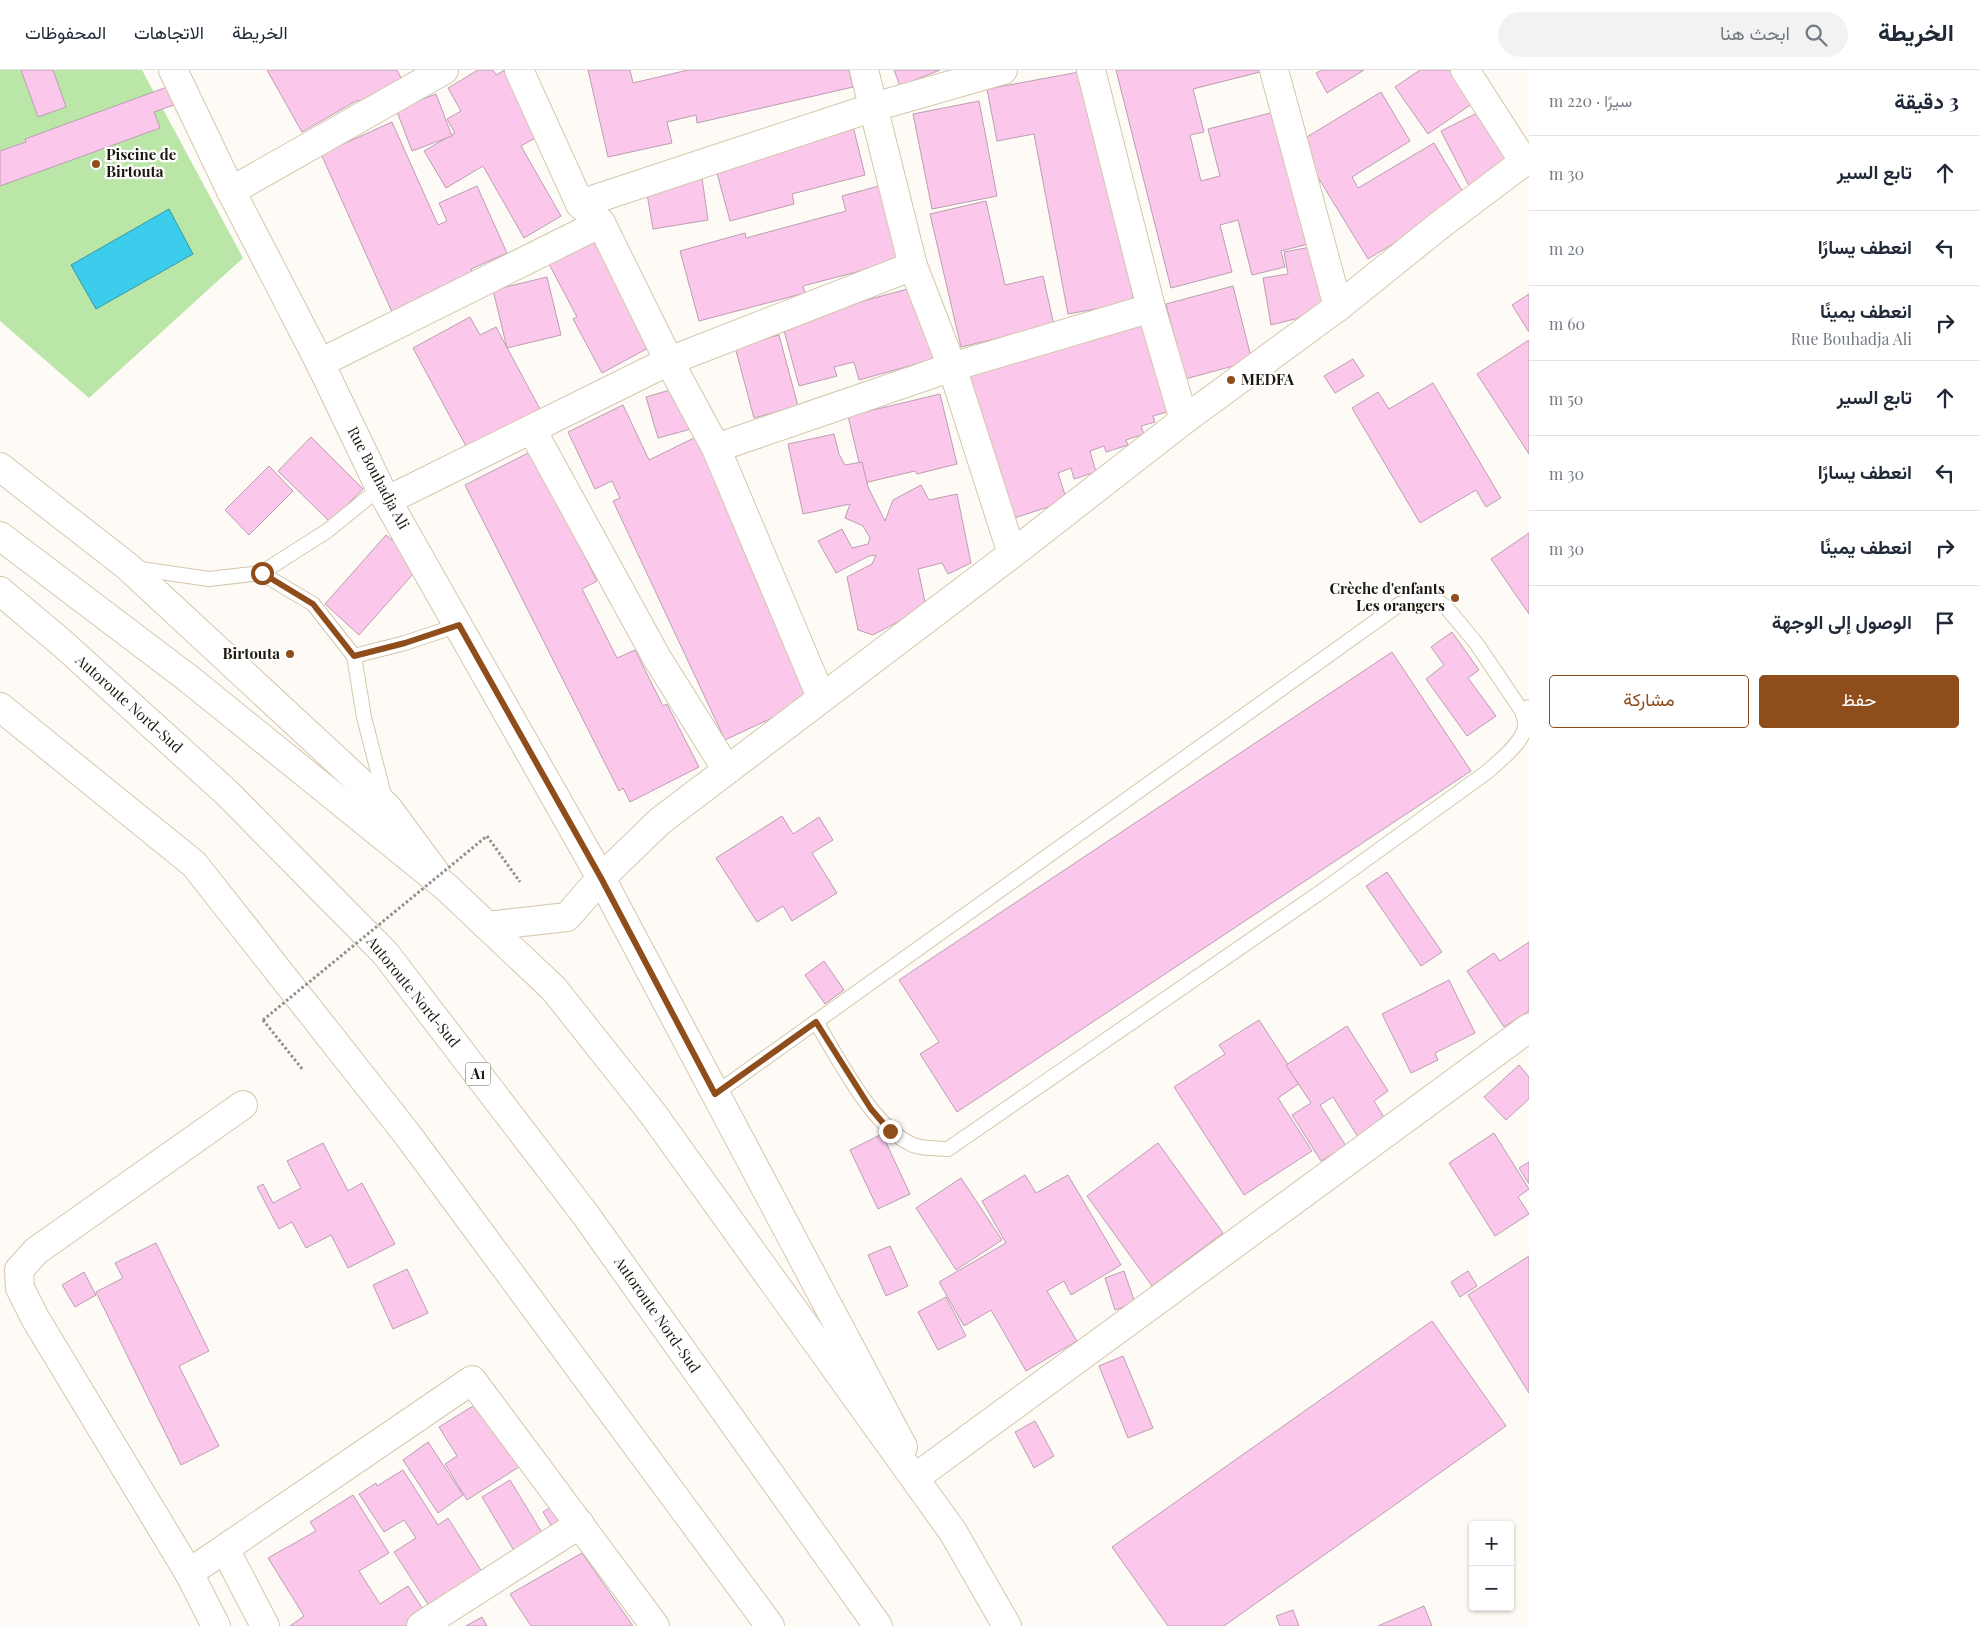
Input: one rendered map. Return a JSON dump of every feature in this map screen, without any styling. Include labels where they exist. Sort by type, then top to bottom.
[{"type":"main road","name":"Rue Bouhadja Ali","points":[[172,70],[230,191],[320,363],[384,494],[601,878],[919,1475],[953,1532]]},
{"type":"main road","points":[[230,191],[444,70]]},
{"type":"main road","points":[[519,70],[580,204],[601,223],[716,448],[821,697]]},
{"type":"main road","points":[[864,70],[913,266],[952,367],[1012,554]]},
{"type":"main road","points":[[580,204],[874,107],[1004,70]]},
{"type":"main road","points":[[1091,70],[1151,308],[1184,420]]},
{"type":"main road","points":[[1274,70],[1338,307]]},
{"type":"main road","points":[[487,926],[567,917],[601,878],[660,821],[1012,554],[1184,420],[1338,307],[1440,225],[1526,160],[1465,70]]},
{"type":"main road","points":[[320,363],[601,223]]},
{"type":"main road","points":[[384,494],[532,430],[670,361],[913,266]]},
{"type":"main road","points":[[716,448],[952,367],[1151,308]]},
{"type":"main road","points":[[532,430],[657,658],[727,770]]},
{"type":"main road","points":[[0,467],[127,566],[386,807],[446,888]]},
{"type":"main road","points":[[0,536],[189,679],[446,888],[554,989],[653,1114],[953,1532],[1007,1626]]},
{"type":"main road","name":"Autoroute Nord-Sud","points":[[0,591],[63,644],[227,793],[385,953],[585,1214],[878,1626]]},
{"type":"main road","points":[[0,707],[194,864],[407,1134],[770,1626]]},
{"type":"main road","points":[[919,1475],[1529,1028]]},
{"type":"main road","points":[[216,1626],[189,1573],[34,1318],[20,1288],[19,1270],[36,1251],[243,1105]]},
{"type":"main road","points":[[189,1573],[472,1380],[656,1626]]},
{"type":"main road","points":[[421,1626],[580,1524]]},
{"type":"main road","points":[[225,1549],[266,1626]]},
{"type":"lane","points":[[127,566],[210,579],[262,573],[384,494]]},
{"type":"lane","points":[[262,573],[313,604],[354,656],[364,717],[386,807]]},
{"type":"lane","points":[[715,1094],[1400,604],[1413,600],[1432,598],[1446,608],[1526,709],[1525,727],[1521,738],[1487,772],[1325,889],[948,1149],[915,1146],[890,1131],[871,1109],[816,1022]]},
{"type":"lane","points":[[354,656],[405,643],[459,625]]},
{"type":"path","points":[[303,1070],[263,1020],[487,836],[520,882]]},
{"type":"green space","name":"Piscine de Birtouta","points":[[0,70],[142,70],[243,258],[89,398],[0,321]]},
{"type":"water","points":[[169,209],[193,254],[96,309],[71,265]]},
{"type":"building","points":[[21,70],[53,70],[66,107],[38,117]]},
{"type":"building","points":[[267,70],[397,70],[401,78],[302,132]]},
{"type":"building","points":[[478,70],[493,70],[496,75],[505,70],[510,70],[546,132],[521,146],[561,216],[524,238],[483,166],[446,188],[424,151],[455,133],[447,119],[461,111],[448,88]]},
{"type":"building","points":[[588,70],[630,70],[633,83],[688,70],[849,70],[853,87],[697,123],[696,115],[667,122],[672,143],[608,157]]},
{"type":"building","points":[[894,70],[940,70],[900,86]]},
{"type":"building","points":[[1090,70],[1134,302],[1068,314],[1034,134],[997,141],[987,89]]},
{"type":"building","points":[[1116,70],[1268,70],[1193,89],[1204,132],[1190,135],[1201,181],[1220,176],[1208,129],[1282,110],[1316,242],[1281,251],[1285,267],[1252,275],[1238,220],[1220,225],[1232,272],[1171,288]]},
{"type":"building","points":[[1322,70],[1364,70],[1327,93],[1316,73]]},
{"type":"building","points":[[1420,70],[1459,70],[1479,99],[1428,134],[1395,87]]},
{"type":"building","points":[[167,87],[174,105],[154,112],[160,128],[0,186],[0,151],[26,142],[25,139]]},
{"type":"building","points":[[1381,92],[1410,141],[1352,177],[1358,188],[1434,143],[1467,199],[1368,259],[1297,143]]},
{"type":"building","points":[[436,94],[452,136],[412,151],[396,109]]},
{"type":"building","points":[[979,101],[997,196],[932,209],[913,114]]},
{"type":"building","points":[[1483,110],[1513,166],[1470,188],[1441,131]]},
{"type":"building","points":[[392,122],[438,225],[447,221],[439,203],[477,186],[507,253],[471,269],[474,275],[392,312],[321,154]]},
{"type":"building","points":[[853,126],[865,175],[792,194],[794,204],[730,221],[714,162]]},
{"type":"building","points":[[702,178],[708,220],[653,229],[646,188]]},
{"type":"building","points":[[879,186],[898,261],[803,286],[805,293],[699,321],[680,251],[745,233],[746,238],[846,211],[842,196]]},
{"type":"building","points":[[986,201],[1005,285],[1043,276],[1054,325],[961,347],[930,214]]},
{"type":"building","points":[[593,240],[650,347],[602,373],[573,319],[577,317],[549,264]]},
{"type":"building","points":[[1316,246],[1327,311],[1271,325],[1263,278],[1288,274],[1284,252]]},
{"type":"building","points":[[547,277],[561,335],[507,348],[493,290]]},
{"type":"building","points":[[1233,286],[1252,361],[1185,379],[1166,304]]},
{"type":"building","points":[[915,287],[934,359],[859,380],[854,362],[834,367],[837,376],[799,386],[782,323]]},
{"type":"building","points":[[1529,294],[1529,332],[1512,305]]},
{"type":"building","points":[[1144,313],[1174,410],[1153,416],[1155,422],[1141,426],[1144,434],[1126,440],[1128,445],[1106,452],[1104,446],[1090,451],[1096,472],[1074,479],[1071,468],[1058,473],[1067,501],[1011,519],[968,373]]},
{"type":"building","points":[[470,317],[480,335],[496,327],[540,409],[467,448],[413,348]]},
{"type":"building","points":[[779,335],[798,406],[754,418],[735,347]]},
{"type":"building","points":[[1529,340],[1529,454],[1477,374]]},
{"type":"building","points":[[1353,359],[1364,376],[1335,393],[1324,376]]},
{"type":"building","points":[[1433,383],[1501,498],[1486,507],[1476,490],[1420,523],[1352,408],[1378,392],[1389,409]]},
{"type":"building","points":[[680,387],[691,429],[658,438],[646,397]]},
{"type":"building","points":[[940,394],[957,464],[917,474],[915,471],[864,483],[848,416]]},
{"type":"building","points":[[623,405],[649,460],[696,437],[819,696],[725,740],[613,501],[620,498],[612,481],[595,489],[568,432]]},
{"type":"building","points":[[834,434],[839,454],[845,465],[862,462],[868,487],[885,521],[893,500],[921,485],[929,500],[957,494],[971,563],[948,574],[942,563],[918,569],[926,607],[873,635],[858,630],[847,577],[872,564],[876,555],[869,556],[836,573],[818,541],[842,529],[852,548],[868,544],[870,538],[863,526],[845,518],[850,504],[803,514],[788,444]]},
{"type":"building","points":[[311,437],[363,489],[330,522],[278,471]]},
{"type":"building","points":[[532,451],[597,581],[582,589],[617,658],[635,650],[663,706],[667,704],[699,767],[630,802],[623,788],[619,791],[465,485]]},
{"type":"building","points":[[269,466],[293,491],[249,535],[225,510]]},
{"type":"building","points":[[1529,533],[1529,614],[1491,559]]},
{"type":"building","points":[[386,535],[421,565],[359,635],[325,604]]},
{"type":"building","points":[[1452,632],[1479,670],[1468,678],[1496,716],[1467,736],[1426,679],[1444,665],[1431,647]]},
{"type":"building","points":[[1392,652],[1471,771],[957,1112],[920,1054],[939,1042],[899,980]]},
{"type":"building","points":[[782,816],[793,834],[819,817],[833,840],[812,853],[837,893],[792,921],[783,906],[757,922],[716,858]]},
{"type":"building","points":[[1387,872],[1442,952],[1421,966],[1366,886]]},
{"type":"building","points":[[1529,942],[1529,1011],[1504,1027],[1467,971],[1494,953],[1500,961]]},
{"type":"building","points":[[824,961],[844,990],[825,1004],[805,975]]},
{"type":"building","points":[[1449,980],[1475,1033],[1435,1053],[1438,1060],[1411,1073],[1382,1014]]},
{"type":"building","points":[[1259,1020],[1300,1083],[1278,1098],[1312,1151],[1244,1195],[1174,1087],[1225,1054],[1219,1045]]},
{"type":"building","points":[[1347,1026],[1388,1091],[1374,1101],[1385,1119],[1358,1137],[1333,1097],[1320,1105],[1346,1146],[1321,1161],[1292,1115],[1311,1103],[1286,1065]]},
{"type":"building","points":[[1519,1065],[1529,1077],[1529,1099],[1506,1120],[1484,1097]]},
{"type":"building","points":[[1494,1133],[1529,1189],[1518,1197],[1529,1214],[1495,1236],[1449,1163]]},
{"type":"building","points":[[882,1134],[910,1194],[878,1209],[850,1150]]},
{"type":"building","points":[[323,1143],[348,1191],[362,1183],[395,1244],[348,1268],[331,1235],[306,1248],[292,1222],[279,1229],[257,1187],[263,1184],[273,1203],[301,1188],[287,1161]]},
{"type":"building","points":[[1158,1143],[1223,1233],[1152,1286],[1087,1196]]},
{"type":"building","points":[[1529,1162],[1529,1184],[1519,1168]]},
{"type":"building","points":[[1025,1175],[1036,1193],[1068,1175],[1121,1265],[1071,1295],[1064,1281],[1047,1291],[1077,1341],[1026,1371],[991,1310],[964,1326],[939,1282],[1006,1243],[982,1201]]},
{"type":"building","points":[[961,1178],[1002,1240],[956,1270],[916,1208]]},
{"type":"building","points":[[156,1243],[209,1351],[179,1366],[219,1446],[181,1465],[96,1292],[123,1278],[115,1263]]},
{"type":"building","points":[[890,1246],[908,1286],[886,1296],[868,1255]]},
{"type":"building","points":[[1529,1256],[1529,1393],[1468,1295]]},
{"type":"building","points":[[407,1269],[428,1313],[393,1329],[373,1285]]},
{"type":"building","points":[[1124,1271],[1135,1303],[1115,1310],[1105,1278]]},
{"type":"building","points":[[1468,1271],[1477,1286],[1460,1297],[1451,1282]]},
{"type":"building","points":[[84,1272],[96,1295],[75,1307],[62,1285]]},
{"type":"building","points":[[946,1297],[966,1336],[938,1350],[918,1312]]},
{"type":"building","points":[[1432,1321],[1506,1426],[1224,1626],[1168,1626],[1112,1547]]},
{"type":"building","points":[[1123,1356],[1153,1428],[1128,1438],[1099,1366]]},
{"type":"building","points":[[481,1401],[522,1465],[467,1500],[445,1464],[457,1456],[439,1427]]},
{"type":"building","points":[[1035,1421],[1054,1456],[1034,1468],[1015,1432]]},
{"type":"building","points":[[428,1442],[463,1495],[438,1513],[403,1460]]},
{"type":"building","points":[[403,1470],[438,1525],[448,1518],[482,1572],[433,1612],[394,1552],[416,1538],[404,1520],[384,1532],[359,1494],[376,1483],[377,1486]]},
{"type":"building","points":[[510,1480],[544,1536],[516,1554],[482,1497]]},
{"type":"building","points":[[353,1495],[389,1553],[359,1571],[380,1604],[408,1586],[426,1614],[406,1626],[290,1626],[304,1616],[268,1558],[316,1531],[310,1522]]},
{"type":"building","points":[[560,1501],[572,1518],[554,1530],[543,1512]]},
{"type":"building","points":[[582,1553],[633,1626],[531,1626],[510,1594]]},
{"type":"building","points":[[1424,1606],[1432,1626],[1378,1626]]},
{"type":"building","points":[[1293,1610],[1299,1626],[1280,1626],[1276,1616]]},
{"type":"building","points":[[482,1617],[487,1626],[466,1626]]},
{"type":"place","name":"Piscine de Birtouta","points":[[96,164]]},
{"type":"place","name":"MEDFA","points":[[1231,380]]},
{"type":"place","name":"Crèche d'enfants Les orangers","points":[[1455,598]]},
{"type":"place","name":"Birtouta","points":[[290,654]]},
{"type":"route","points":[[262,573],[313,604],[354,656],[405,643],[459,625],[601,878],[715,1094],[816,1022],[871,1109],[890,1131]]}]
